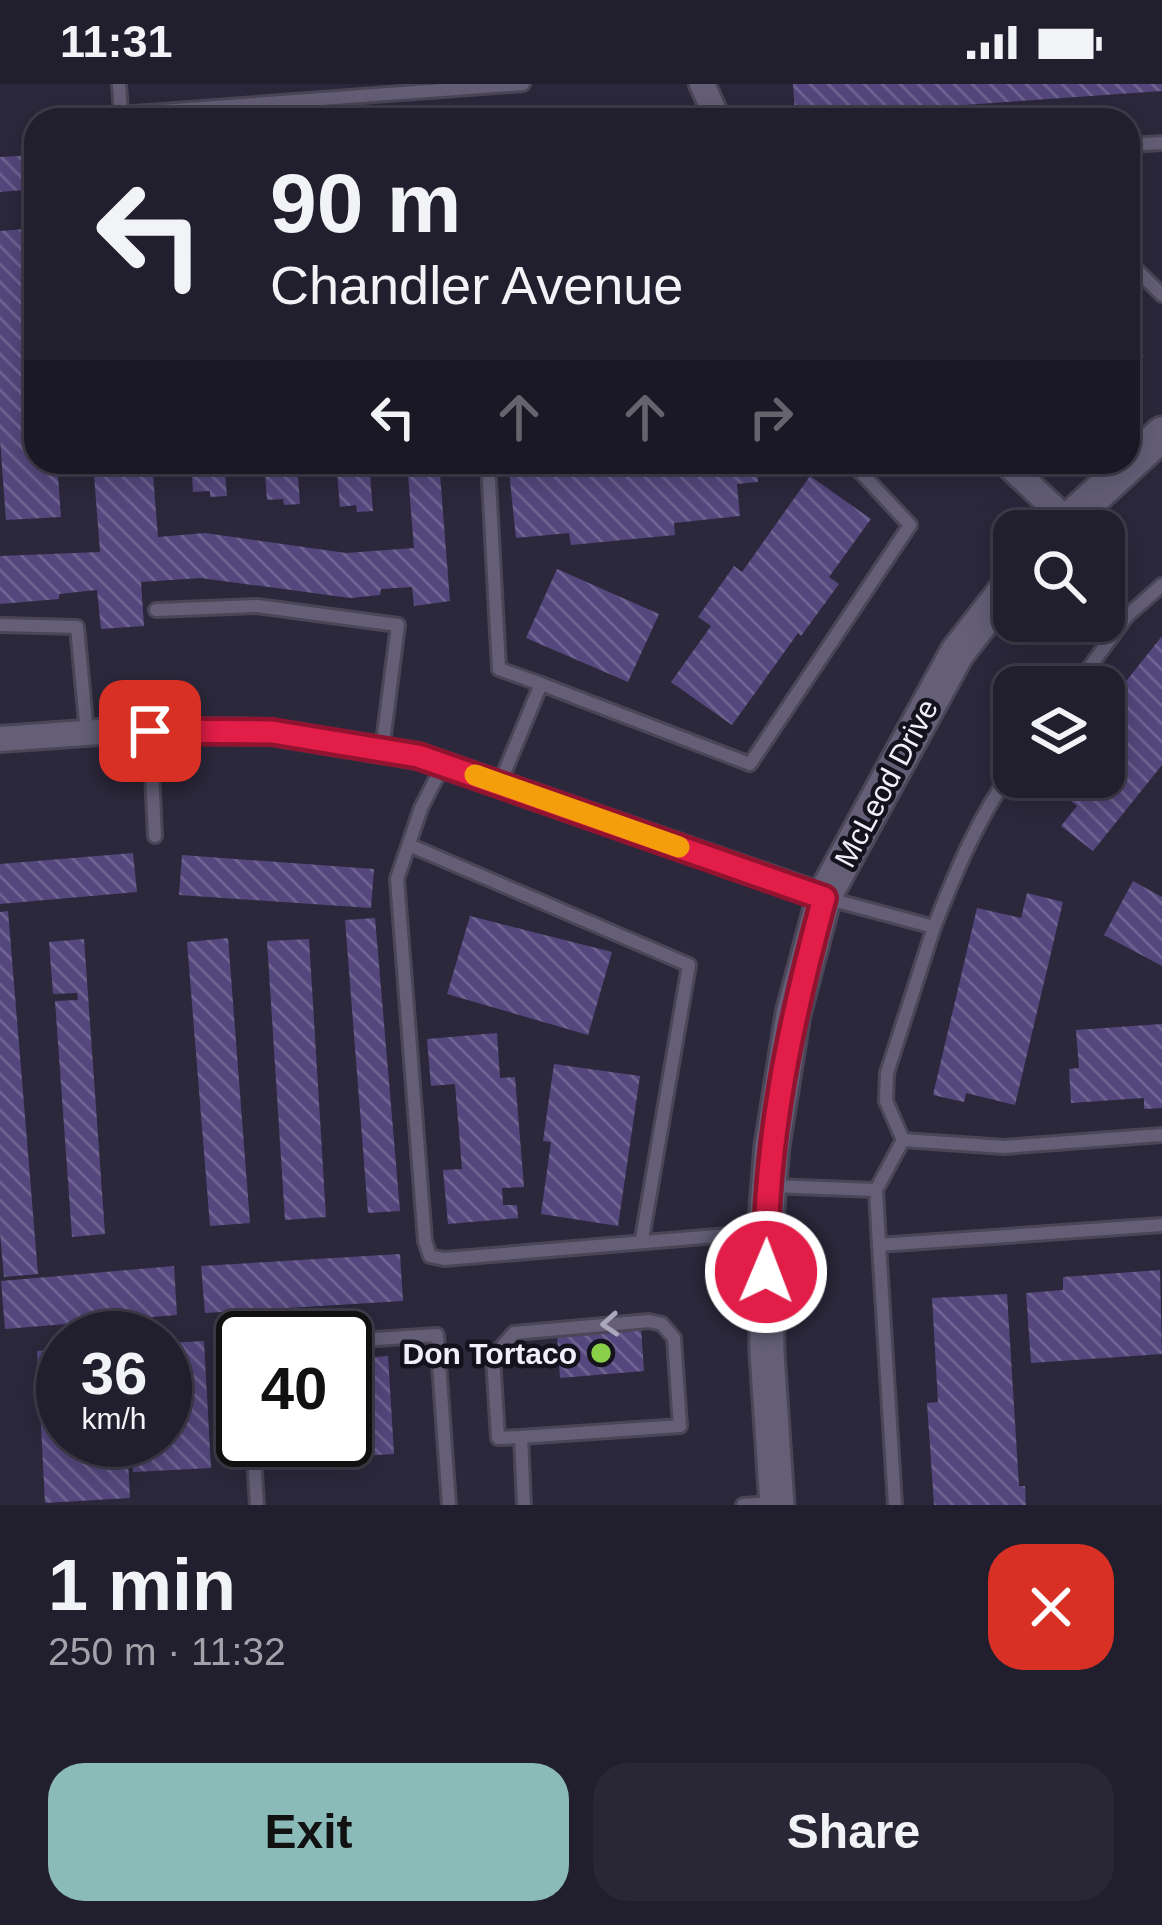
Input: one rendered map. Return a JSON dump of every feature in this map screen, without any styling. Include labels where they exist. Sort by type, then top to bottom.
[{"type":"street","points":[[1016,474],[1048,510]]},
{"type":"street","points":[[1079,510],[1119,474]]},
{"type":"street","name":"McLeod Drive","points":[[766,1504],[765,1232],[793,1014],[824,898],[957,653],[993,607]]},
{"type":"street","points":[[0,740],[150,731],[272,732],[382,749],[443,764],[824,898]]},
{"type":"lane","points":[[202,108],[523,84]]},
{"type":"lane","points":[[1140,273],[1162,295]]},
{"type":"lane","points":[[489,474],[499,669],[750,764],[910,525],[861,474]]},
{"type":"lane","points":[[1090,666],[1127,616],[1162,585]]},
{"type":"lane","points":[[156,610],[257,606],[398,625],[382,749]]},
{"type":"lane","points":[[0,625],[77,627],[87,733]]},
{"type":"lane","points":[[500,784],[541,684]]},
{"type":"lane","points":[[150,731],[155,836]]},
{"type":"lane","points":[[443,764],[421,808],[398,879],[425,1240],[430,1256],[444,1259],[765,1232]]},
{"type":"lane","points":[[903,1140],[886,1101],[887,1073],[934,927],[993,798]]},
{"type":"lane","points":[[409,845],[689,965],[643,1239]]},
{"type":"lane","points":[[824,898],[934,927]]},
{"type":"lane","points":[[903,1140],[1004,1147],[1162,1135]]},
{"type":"lane","points":[[896,1505],[876,1190],[903,1140]]},
{"type":"lane","points":[[769,1186],[876,1190]]},
{"type":"lane","points":[[879,1245],[1162,1225]]},
{"type":"lane","points":[[628,1322],[662,1324],[674,1339],[680,1426],[521,1437],[498,1438],[494,1357],[514,1334],[628,1322]]},
{"type":"lane","points":[[372,1339],[437,1335],[449,1505]]},
{"type":"lane","points":[[521,1437],[524,1505]]},
{"type":"lane","points":[[255,1467],[257,1505]]},
{"type":"building","points":[[793,84],[1162,84],[1162,91],[922,108],[794,108]]},
{"type":"building","points":[[24,156],[24,190],[0,192],[0,157]]},
{"type":"building","points":[[24,229],[24,474],[58,474],[61,517],[6,520],[0,440],[0,231]]},
{"type":"building","points":[[94,474],[153,474],[158,537],[205,533],[346,553],[414,548],[408,474],[440,474],[450,601],[414,606],[412,587],[350,598],[201,578],[141,582],[144,626],[101,629],[97,590],[0,604],[0,556],[100,552]]},
{"type":"building","points":[[192,474],[225,474],[227,496],[193,492]]},
{"type":"building","points":[[265,474],[298,474],[300,504],[267,500]]},
{"type":"building","points":[[337,474],[370,474],[373,511],[357,512],[356,505],[340,507]]},
{"type":"building","points":[[509,474],[757,474],[758,482],[737,484],[740,516],[674,523],[675,535],[571,545],[569,533],[516,538]]},
{"type":"building","points":[[810,476],[871,519],[829,577],[839,584],[732,725],[671,682],[711,626],[698,617],[734,566],[742,572]]},
{"type":"building","points":[[557,569],[659,614],[628,682],[526,638]]},
{"type":"building","points":[[1162,636],[1162,765],[1093,851],[1061,826],[1077,806],[1067,798],[1125,798],[1125,683]]},
{"type":"building","points":[[133,853],[137,892],[0,904],[0,864]]},
{"type":"building","points":[[182,855],[374,869],[371,908],[179,895]]},
{"type":"building","points":[[1133,881],[1162,897],[1162,966],[1104,935]]},
{"type":"building","points":[[1027,893],[1063,902],[1015,1105],[966,1093],[964,1102],[933,1095],[977,908],[1021,918]]},
{"type":"building","points":[[8,911],[38,1274],[4,1277],[0,912]]},
{"type":"building","points":[[470,916],[612,952],[588,1035],[447,994]]},
{"type":"building","points":[[375,918],[400,1211],[368,1213],[345,920]]},
{"type":"building","points":[[228,938],[250,1223],[210,1226],[187,942]]},
{"type":"building","points":[[84,939],[105,1234],[72,1237],[55,1001],[78,1000],[77,993],[53,994],[49,942]]},
{"type":"building","points":[[309,939],[326,1217],[285,1220],[267,941]]},
{"type":"building","points":[[1162,1024],[1162,1108],[1144,1109],[1144,1098],[1071,1103],[1069,1069],[1079,1068],[1076,1030]]},
{"type":"building","points":[[497,1033],[500,1078],[515,1077],[524,1187],[502,1188],[503,1205],[517,1205],[518,1218],[448,1224],[443,1170],[462,1169],[455,1084],[431,1086],[427,1039]]},
{"type":"building","points":[[554,1064],[640,1076],[618,1226],[541,1214],[551,1142],[543,1141]]},
{"type":"building","points":[[400,1254],[403,1301],[205,1313],[201,1266]]},
{"type":"building","points":[[174,1266],[177,1311],[36,1311],[36,1326],[5,1329],[1,1281]]},
{"type":"building","points":[[1160,1270],[1162,1354],[1031,1363],[1026,1293],[1063,1290],[1063,1277]]},
{"type":"building","points":[[1007,1294],[1019,1486],[1025,1486],[1026,1505],[934,1505],[927,1403],[938,1402],[932,1298]]},
{"type":"building","name":"Don Tortaco","points":[[641,1328],[644,1371],[560,1378],[557,1334]]},
{"type":"building","points":[[204,1341],[211,1468],[133,1472],[133,1467],[192,1467],[192,1342]]},
{"type":"building","points":[[388,1356],[394,1454],[372,1455],[372,1357]]},
{"type":"building","points":[[43,1467],[128,1467],[130,1498],[45,1503]]},
{"type":"slow traffic","points":[[475,775],[679,847]]},
{"type":"place","name":"Don Tortaco","points":[[601,1353]]},
{"type":"route","points":[[150,731],[272,732],[418,756],[824,898],[793,1014],[772,1146],[766,1272]]}]
